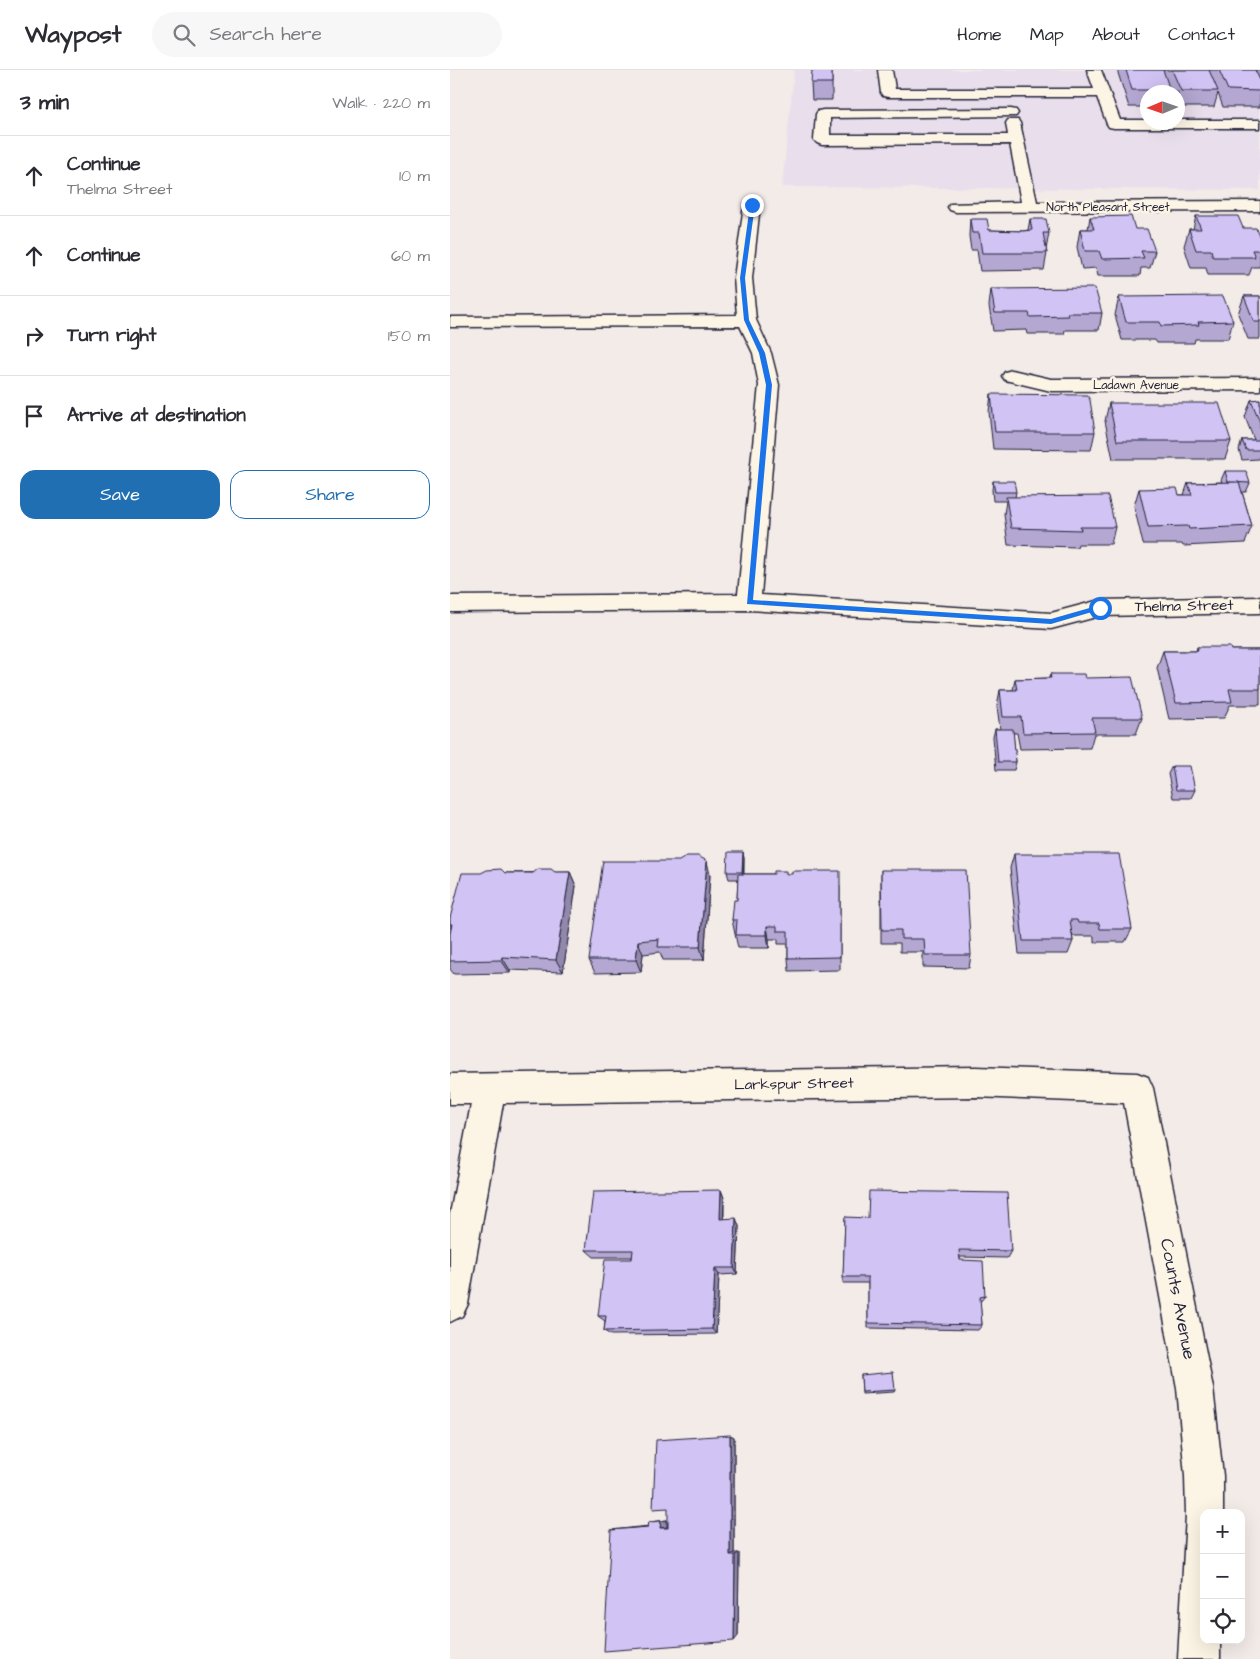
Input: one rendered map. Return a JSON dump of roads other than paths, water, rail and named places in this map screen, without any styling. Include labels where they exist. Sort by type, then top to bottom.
[{"type":"street","points":[[885,70],[888,93],[1101,92]]},
{"type":"street","points":[[1094,70],[1114,124],[1260,124]]},
{"type":"street","points":[[1007,93],[1030,207]]},
{"type":"street","points":[[1011,113],[822,114],[822,140],[1016,139]]},
{"type":"street","points":[[749,602],[769,385],[762,353],[747,320],[742,278],[752,205]]},
{"type":"street","name":"North Pleasant Street","points":[[956,207],[1260,206]]},
{"type":"street","points":[[450,322],[747,320]]},
{"type":"street","name":"Ladawn Avenue","points":[[1012,376],[1050,385],[1260,384]]},
{"type":"street","name":"Thelma Street","points":[[450,604],[749,602],[1051,621],[1100,608],[1260,605]]},
{"type":"street","name":"Larkspur Street","points":[[450,1090],[976,1082],[1137,1088]]},
{"type":"street","name":"Counts Avenue","points":[[1137,1088],[1195,1388],[1204,1476],[1204,1509]]},
{"type":"street","points":[[450,1304],[490,1089]]},
{"type":"street","points":[[1199,1659],[1203,1554]]}]
